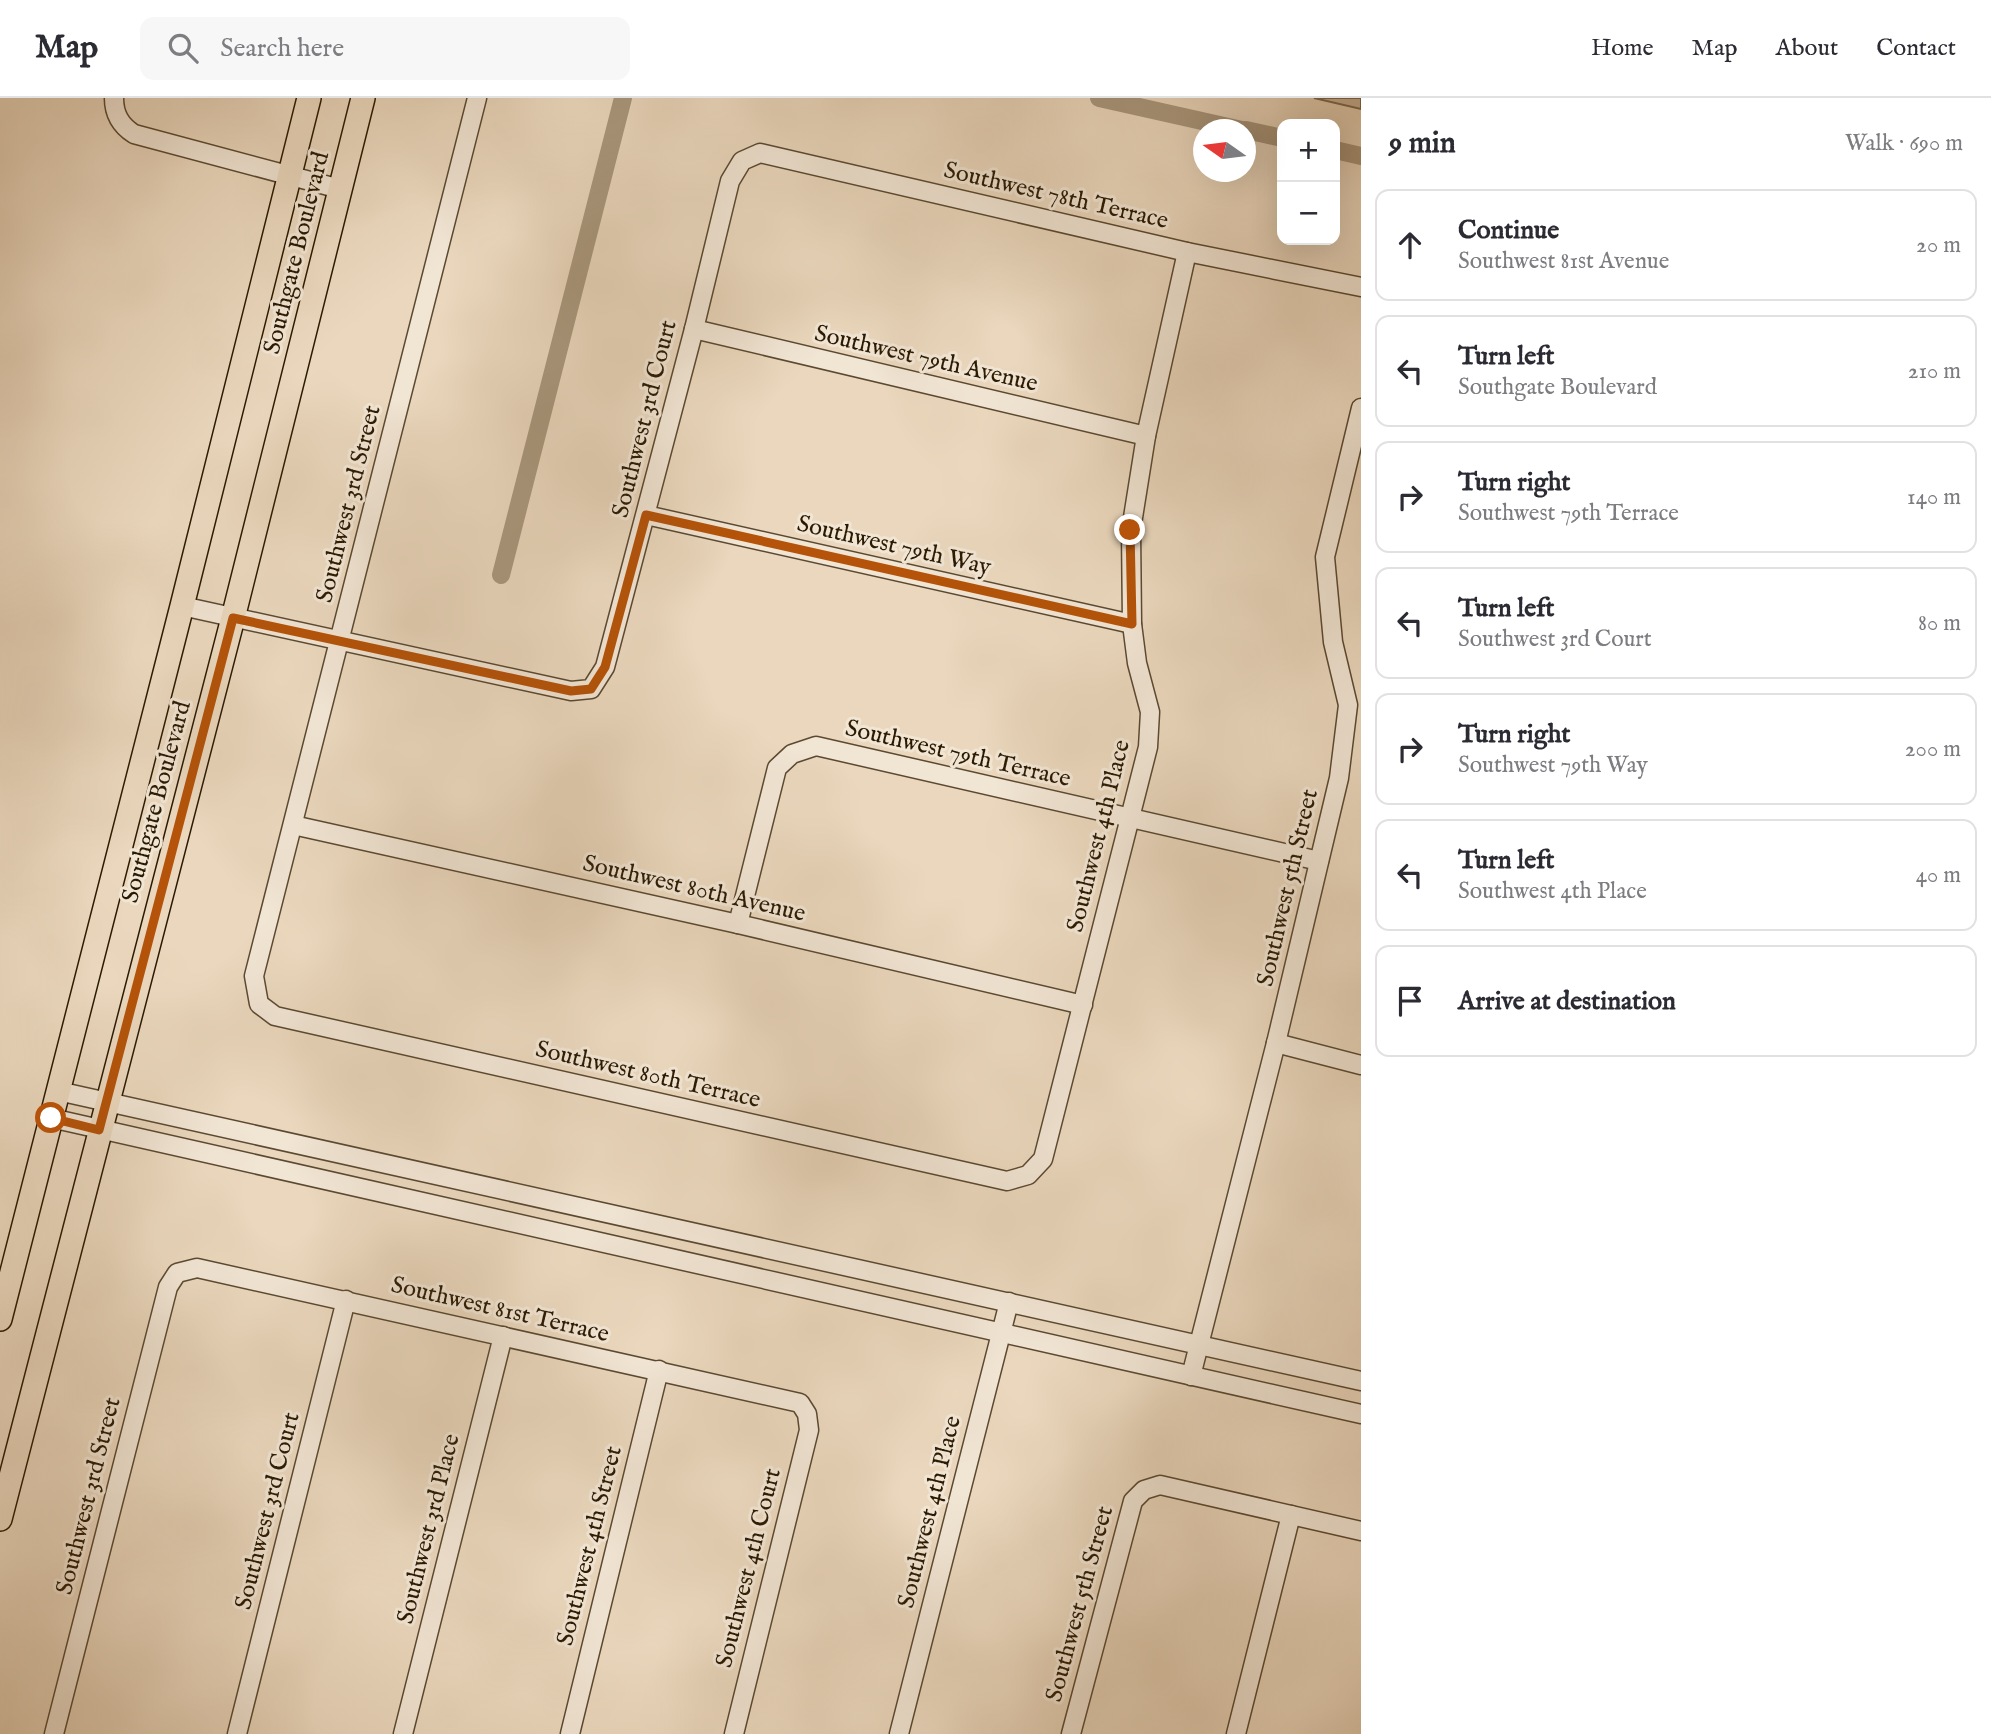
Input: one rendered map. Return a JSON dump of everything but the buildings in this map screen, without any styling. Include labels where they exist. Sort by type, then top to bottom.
[{"type":"main road","name":"Southgate Boulevard","points":[[0,1319],[309,98]]},
{"type":"main road","name":"Southgate Boulevard","points":[[0,1519],[233,618],[363,98]]},
{"type":"street","points":[[114,98],[119,121],[134,134],[340,189]]},
{"type":"street","name":"Southwest 3rd Street","points":[[259,1004],[254,976],[477,98]]},
{"type":"street","name":"Southwest 78th Terrace","points":[[742,161],[760,153],[1187,252],[1361,287]]},
{"type":"street","name":"Southwest 3rd Court","points":[[340,640],[571,691],[591,689],[605,667],[730,181],[742,161]]},
{"type":"street","name":"Southwest 4th Place","points":[[1028,1175],[1044,1160],[1148,747],[1150,712],[1137,663],[1132,624],[1130,530],[1146,436],[1187,252]]},
{"type":"street","name":"Southwest 79th Avenue","points":[[694,329],[1146,436]]},
{"type":"street","name":"Southwest 5th Street","points":[[1191,1376],[1276,1043],[1339,778],[1348,705],[1333,642],[1325,557],[1361,408]]},
{"type":"street","name":"Southwest 79th Way","points":[[646,515],[1132,624]]},
{"type":"street","points":[[182,606],[340,640]]},
{"type":"street","name":"Southwest 79th Terrace","points":[[738,924],[777,768],[792,754],[816,746],[1319,861]]},
{"type":"street","name":"Southwest 80th Avenue","points":[[293,825],[738,924],[1083,1005]]},
{"type":"street","name":"Southwest 80th Terrace","points":[[259,1004],[275,1016],[993,1178],[1007,1181],[1028,1175]]},
{"type":"street","points":[[1276,1043],[1361,1065]]},
{"type":"street","points":[[58,1091],[1361,1381]]},
{"type":"street","points":[[51,1118],[1361,1413]]},
{"type":"street","name":"Southwest 81st Terrace","points":[[177,1273],[197,1268],[659,1370],[800,1403],[807,1414]]},
{"type":"street","name":"Southwest 3rd Street","points":[[54,1734],[167,1287],[177,1273]]},
{"type":"street","name":"Southwest 3rd Court","points":[[237,1734],[346,1300]]},
{"type":"street","name":"Southwest 4th Place","points":[[899,1734],[1009,1302]]},
{"type":"street","name":"Southwest 3rd Place","points":[[403,1734],[503,1336]]},
{"type":"street","name":"Southwest 4th Street","points":[[570,1734],[659,1370]]},
{"type":"street","name":"Southwest 4th Court","points":[[734,1734],[808,1430],[807,1414]]},
{"type":"street","name":"Southwest 5th Street","points":[[1071,1734],[1133,1501],[1144,1490],[1160,1485],[1291,1515]]},
{"type":"street","points":[[1236,1734],[1291,1515],[1361,1531]]},
{"type":"shaded area","points":[[1314,98],[1361,98],[1361,109]]},
{"type":"waterway","points":[[501,575],[623,98]]},
{"type":"waterway","points":[[1099,98],[1193,119]]},
{"type":"waterway","points":[[1256,132],[1277,137]]},
{"type":"waterway","points":[[1340,151],[1361,156]]},
{"type":"route","points":[[51,1118],[99,1130],[233,618],[571,691],[591,689],[605,667],[646,515],[1132,624],[1130,530]]}]
